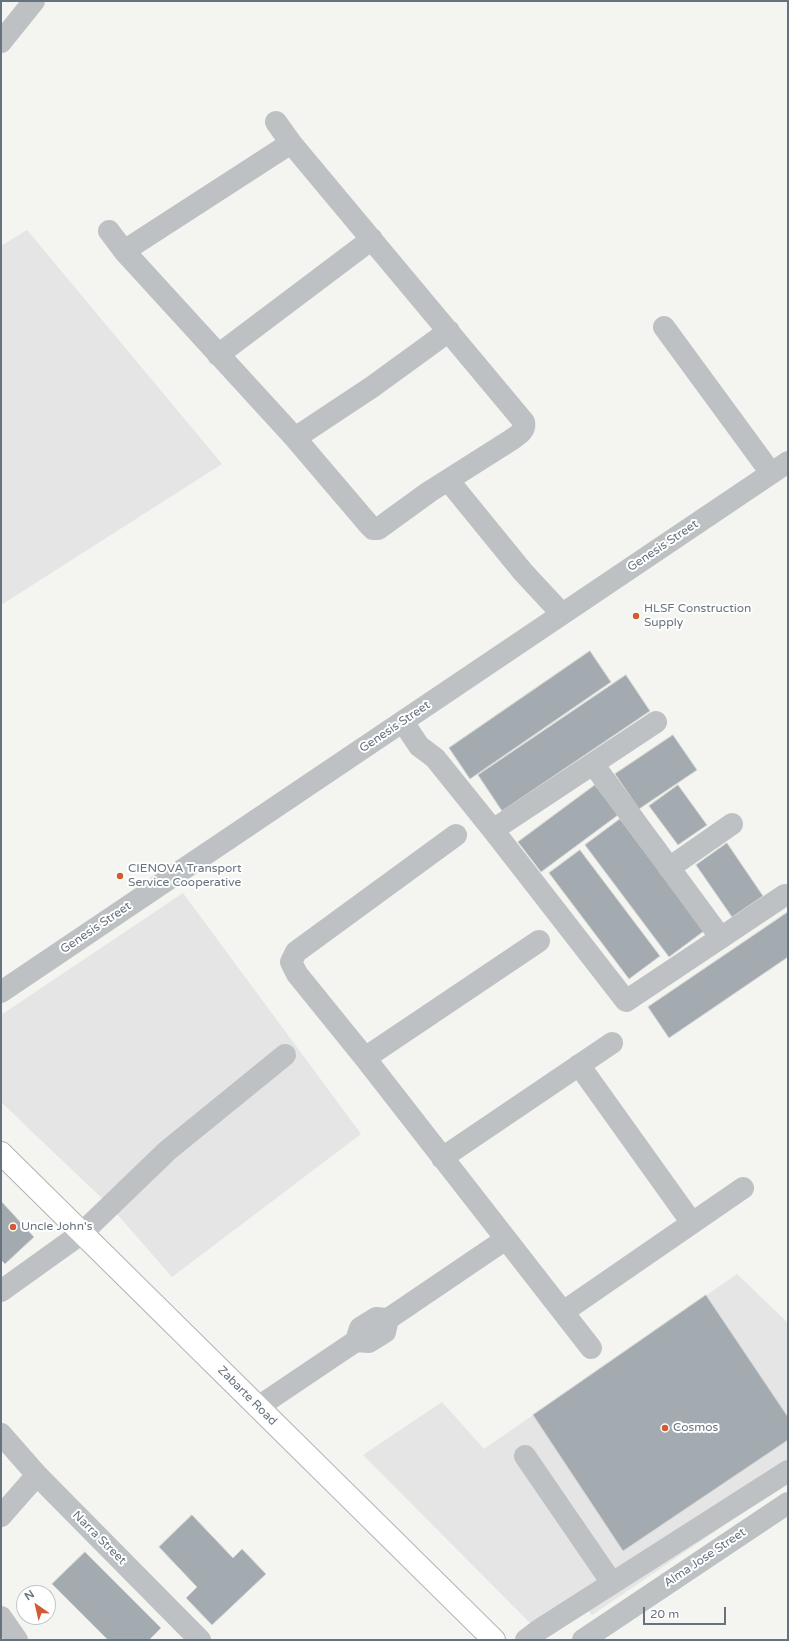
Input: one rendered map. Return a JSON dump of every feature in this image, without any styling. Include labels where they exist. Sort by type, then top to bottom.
[{"type":"main road","name":"Zabarte Road","points":[[1,1153],[494,1640]]},
{"type":"street","points":[[1,42],[34,1]]},
{"type":"street","points":[[109,231],[124,251],[295,438],[373,529],[378,529],[448,480],[511,440],[523,431],[525,426],[524,422],[372,238],[291,143],[276,122]]},
{"type":"street","points":[[124,251],[291,143]]},
{"type":"street","points":[[218,355],[372,238]]},
{"type":"street","points":[[664,327],[779,468]]},
{"type":"street","points":[[295,438],[372,387],[449,331]]},
{"type":"street","name":"Genesis Street","points":[[1,992],[779,468]]},
{"type":"street","points":[[448,480],[523,572],[562,614]]},
{"type":"street","points":[[408,718],[419,746],[435,758],[626,1001],[785,895]]},
{"type":"street","points":[[493,830],[656,722]]},
{"type":"street","points":[[593,764],[721,938]]},
{"type":"street","points":[[670,868],[732,824]]},
{"type":"street","points":[[456,835],[296,952],[291,962],[297,974],[365,1058],[591,1348]]},
{"type":"street","points":[[365,1058],[539,941]]},
{"type":"street","points":[[442,1158],[612,1043]]},
{"type":"street","points":[[1,1291],[82,1233],[167,1151],[285,1054]]},
{"type":"street","points":[[579,1065],[692,1223]]},
{"type":"street","points":[[563,1312],[743,1188]]},
{"type":"street","points":[[258,1407],[356,1341],[360,1328],[376,1318],[388,1319],[506,1239]]},
{"type":"street","name":"Narra Street","points":[[1,1434],[37,1475],[200,1640]]},
{"type":"street","points":[[525,1456],[612,1583]]},
{"type":"street","points":[[526,1640],[539,1630],[788,1471]]},
{"type":"street","points":[[1,1516],[37,1475]]},
{"type":"street","name":"Alma Jose Street","points":[[583,1640],[788,1503]]},
{"type":"street","points":[[1,1617],[17,1640]]},
{"type":"shaded area","points":[[27,230],[222,464],[1,605],[1,246]]},
{"type":"shaded area","points":[[183,893],[361,1134],[172,1277],[110,1206],[1,1102],[1,1015]]},
{"type":"shaded area","points":[[737,1274],[788,1323],[788,1482],[592,1615],[584,1606],[543,1636],[363,1455],[442,1402],[484,1449]]},
{"type":"building","points":[[590,651],[611,682],[470,779],[449,748]]},
{"type":"building","points":[[626,675],[650,711],[502,811],[478,775]]},
{"type":"building","points":[[673,735],[697,770],[639,809],[615,774]]},
{"type":"building","points":[[595,785],[618,815],[541,872],[518,842]]},
{"type":"building","points":[[678,785],[707,825],[678,845],[649,806]]},
{"type":"building","points":[[620,819],[704,931],[669,957],[585,845]]},
{"type":"building","points":[[727,843],[763,896],[732,917],[696,865]]},
{"type":"building","points":[[580,850],[660,956],[629,979],[549,873]]},
{"type":"building","points":[[788,912],[788,957],[669,1038],[648,1007]]},
{"type":"building","name":"Uncle John's","points":[[1,1201],[34,1237],[5,1264],[1,1260]]},
{"type":"building","name":"Cosmos","points":[[706,1295],[788,1417],[788,1440],[623,1551],[533,1415]]},
{"type":"building","points":[[192,1515],[233,1558],[242,1549],[266,1574],[212,1625],[186,1598],[197,1587],[159,1547]]},
{"type":"building","points":[[85,1552],[161,1628],[149,1640],[108,1640],[56,1588],[56,1585],[52,1584]]},
{"type":"place","name":"HLSF Construction Supply","points":[[636,616]]},
{"type":"place","name":"CIENOVA Transport Service Cooperative","points":[[120,876]]},
{"type":"place","name":"Uncle John's","points":[[13,1227]]},
{"type":"place","name":"Cosmos","points":[[665,1428]]}]
